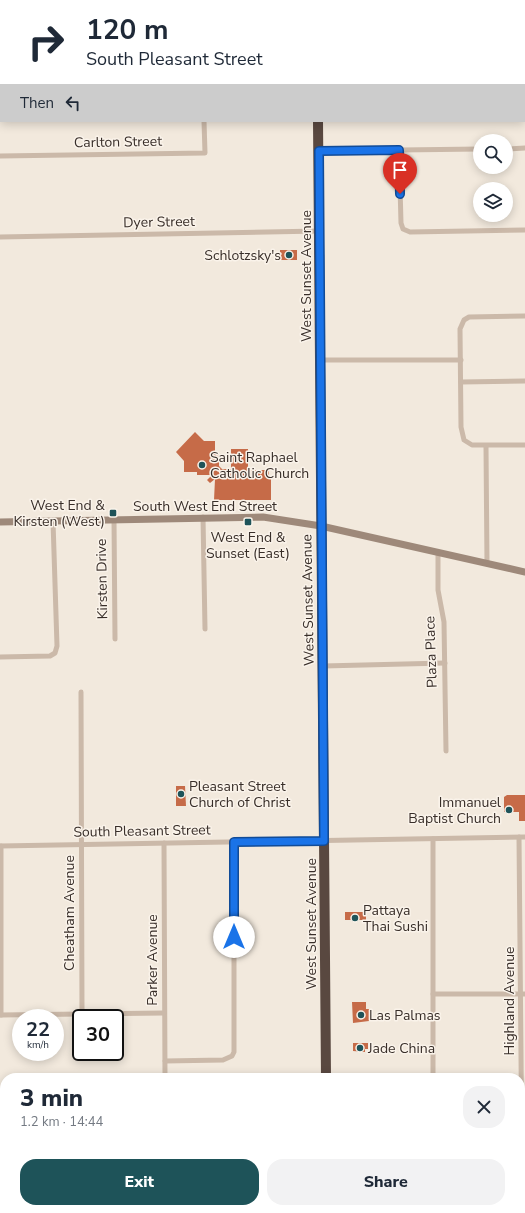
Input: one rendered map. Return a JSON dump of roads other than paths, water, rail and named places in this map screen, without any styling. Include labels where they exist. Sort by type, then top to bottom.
[{"type":"highway","name":"West Sunset Avenue","points":[[318,122],[326,1073]]},
{"type":"street","name":"Carlton Street","points":[[0,156],[204,153],[204,122]]},
{"type":"street","points":[[513,149],[525,148]]},
{"type":"street","points":[[319,151],[473,149]]},
{"type":"street","points":[[399,150],[400,223],[403,229],[410,232],[525,230]]},
{"type":"street","name":"Dyer Street","points":[[0,237],[319,231]]},
{"type":"street","points":[[525,316],[468,317],[461,324],[462,435],[468,444],[486,446],[525,445]]},
{"type":"street","points":[[320,360],[461,360]]},
{"type":"street","points":[[461,382],[525,381]]},
{"type":"street","points":[[486,446],[487,564]]},
{"type":"street","points":[[203,517],[205,629]]},
{"type":"street","name":"South West End Street","points":[[0,522],[263,517],[321,526],[525,572]]},
{"type":"street","name":"Kirsten Drive","points":[[114,519],[115,639]]},
{"type":"street","points":[[0,657],[50,656],[55,653],[57,646],[53,521]]},
{"type":"street","name":"Plaza Place","points":[[438,553],[438,590],[444,622],[446,751]]},
{"type":"street","points":[[323,666],[445,663]]},
{"type":"street","name":"Cheatham Avenue","points":[[81,692],[82,1009]]},
{"type":"street","name":"South Pleasant Street","points":[[1,846],[522,837]]},
{"type":"street","name":"Highland Avenue","points":[[522,837],[523,1073]]},
{"type":"street","points":[[433,839],[433,1073]]},
{"type":"street","points":[[165,1061],[223,1060],[232,1056],[235,1047],[234,842]]},
{"type":"street","name":"Parker Avenue","points":[[164,843],[165,1073]]},
{"type":"street","points":[[1,846],[1,1015],[72,1014]]},
{"type":"street","points":[[433,994],[523,994]]},
{"type":"street","points":[[124,1013],[164,1013]]},
{"type":"place","name":"Schlotzsky's","points":[[289,255]]},
{"type":"place","name":"Saint Raphael Catholic Church","points":[[202,465]]},
{"type":"place","name":"West End & Kirsten (West)","points":[[113,513]]},
{"type":"place","name":"West End & Sunset (East)","points":[[248,522]]},
{"type":"place","name":"Pleasant Street Church of Christ","points":[[181,794]]},
{"type":"place","name":"Immanuel Baptist Church","points":[[509,810]]},
{"type":"place","name":"Pattaya Thai Sushi","points":[[355,918]]},
{"type":"place","name":"Las Palmas","points":[[361,1015]]},
{"type":"place","name":"Jade China","points":[[360,1048]]}]
